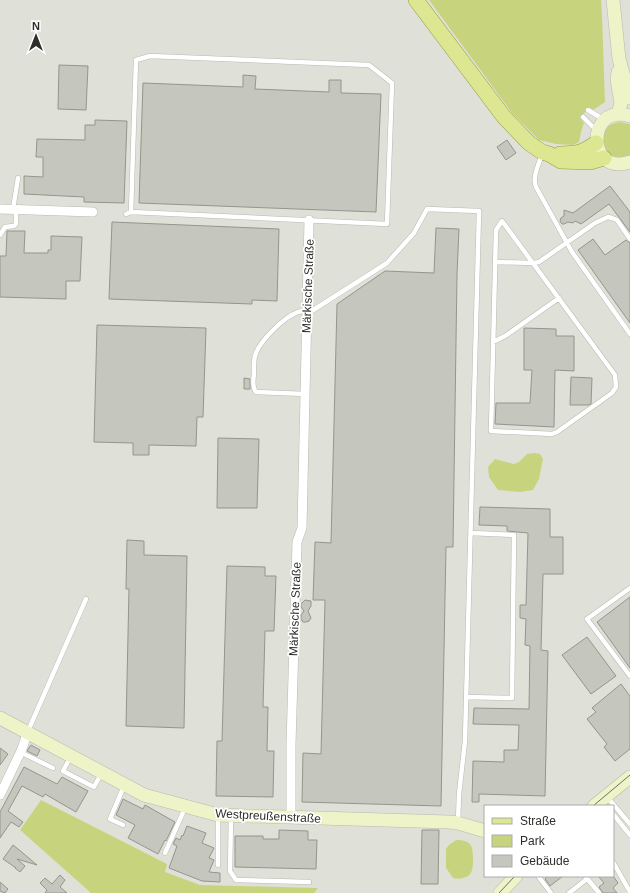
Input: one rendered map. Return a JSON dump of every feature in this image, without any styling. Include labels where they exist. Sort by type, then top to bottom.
[{"type":"main road","points":[[416,0],[504,117],[529,143],[561,161],[590,162],[604,158]]},
{"type":"main road","points":[[545,153],[571,154],[585,151],[597,137]]},
{"type":"street","points":[[614,0],[619,58],[617,80],[624,115],[611,116],[605,120],[597,137],[600,154],[604,158],[612,163],[627,166]]},
{"type":"street","points":[[619,58],[630,98]]},
{"type":"street","points":[[0,209],[93,212]]},
{"type":"street","name":"Märkische Straße","points":[[291,818],[291,744],[297,542],[302,528],[310,220]]},
{"type":"street","name":"Westpreußenstraße","points":[[0,718],[27,734],[144,795],[218,815],[458,823],[484,831]]},
{"type":"street","points":[[0,795],[27,734]]},
{"type":"street","points":[[602,802],[630,777]]},
{"type":"street","points":[[500,893],[515,877]]},
{"type":"lane","points":[[126,214],[131,212],[387,224],[392,83],[369,65],[150,56],[136,60],[131,212]]},
{"type":"lane","points":[[588,110],[605,120]]},
{"type":"lane","points":[[583,116],[597,137]]},
{"type":"lane","points":[[545,153],[536,175],[535,184],[582,268],[630,334]]},
{"type":"lane","points":[[0,235],[6,227],[14,226],[16,224],[15,209],[18,178]]},
{"type":"lane","points":[[305,394],[256,392],[253,382],[254,359],[266,336],[297,312],[307,312],[387,262],[414,232],[427,209],[479,212],[465,741],[459,794],[458,823]]},
{"type":"lane","points":[[495,262],[539,262],[595,223],[608,217],[617,220],[630,239]]},
{"type":"lane","points":[[502,221],[534,263],[615,375],[616,387],[612,393],[552,434],[491,431],[496,230],[502,221]]},
{"type":"lane","points":[[493,342],[505,336],[559,298]]},
{"type":"lane","points":[[466,697],[512,698],[514,535],[471,533]]},
{"type":"lane","points":[[630,588],[587,619],[630,676]]},
{"type":"lane","points":[[27,734],[86,599]]},
{"type":"lane","points":[[20,752],[53,768]]},
{"type":"lane","points":[[123,825],[110,819],[124,785]]},
{"type":"lane","points":[[165,853],[186,806]]},
{"type":"lane","points":[[614,811],[630,824]]},
{"type":"lane","points":[[218,815],[218,865]]},
{"type":"lane","points":[[614,815],[630,835]]},
{"type":"lane","points":[[231,816],[230,871],[236,880],[309,882]]},
{"type":"lane","points":[[614,864],[630,892]]},
{"type":"lane","points":[[539,877],[551,893]]},
{"type":"lane","points":[[569,893],[586,877],[599,893]]},
{"type":"green space","points":[[429,0],[601,0],[605,102],[593,110],[589,108],[580,118],[584,123],[579,142],[573,145],[556,144],[539,140],[512,113]]},
{"type":"green space","points":[[619,122],[630,124],[630,157],[614,159],[604,151],[604,132],[609,126]]},
{"type":"green space","points":[[527,454],[540,454],[543,459],[539,479],[533,490],[520,492],[498,490],[489,477],[488,467],[495,459],[514,464],[519,462]]},
{"type":"green space","points":[[41,800],[167,864],[165,872],[200,885],[318,888],[314,893],[91,893],[20,830]]},
{"type":"green space","points":[[456,840],[465,841],[470,845],[473,851],[471,873],[467,877],[459,879],[453,878],[446,868],[446,849]]},
{"type":"building","points":[[59,65],[88,66],[86,110],[58,109]]},
{"type":"building","points":[[243,75],[256,76],[255,89],[329,92],[329,80],[341,80],[341,93],[381,94],[376,212],[139,203],[143,83],[243,87]]},
{"type":"building","points":[[95,120],[127,121],[124,203],[84,202],[84,197],[24,194],[24,176],[43,177],[43,157],[36,157],[37,139],[85,140],[85,125],[95,125]]},
{"type":"building","points":[[507,140],[516,153],[506,160],[497,147]]},
{"type":"building","points":[[610,186],[630,212],[630,232],[609,204],[581,224],[575,221],[573,223],[568,222],[562,224],[560,221],[564,216],[564,210],[573,213]]},
{"type":"building","points":[[112,222],[279,229],[277,301],[252,300],[252,304],[109,299]]},
{"type":"building","points":[[436,228],[459,229],[453,547],[446,547],[441,806],[302,802],[303,753],[321,754],[325,600],[313,600],[315,542],[331,543],[337,304],[385,271],[434,273]]},
{"type":"building","points":[[7,231],[25,231],[24,253],[48,253],[48,250],[51,250],[51,236],[82,237],[80,281],[66,281],[66,299],[0,297],[0,256],[6,256]]},
{"type":"building","points":[[593,239],[605,255],[626,240],[630,243],[630,323],[578,250]]},
{"type":"building","points":[[97,325],[206,328],[203,417],[197,417],[196,446],[149,445],[149,455],[133,455],[133,443],[94,442]]},
{"type":"building","points":[[524,328],[556,329],[556,336],[574,336],[574,371],[555,370],[554,427],[495,424],[496,403],[530,403],[532,370],[524,370]]},
{"type":"building","points":[[571,377],[592,378],[591,404],[570,405]]},
{"type":"building","points":[[244,378],[250,379],[250,389],[244,389]]},
{"type":"building","points":[[218,438],[259,439],[257,508],[217,508]]},
{"type":"building","points":[[480,507],[550,509],[550,537],[563,537],[563,574],[543,574],[541,650],[548,651],[545,796],[479,794],[479,802],[472,802],[473,761],[504,762],[504,750],[518,750],[519,725],[473,724],[474,708],[529,709],[530,646],[525,645],[526,619],[520,618],[520,605],[526,605],[528,533],[507,531],[507,526],[479,525]]},
{"type":"building","points":[[127,540],[144,541],[144,555],[187,556],[184,728],[126,726],[129,589],[126,589]]},
{"type":"building","points":[[227,566],[265,567],[265,576],[276,576],[274,631],[265,631],[263,707],[268,707],[267,751],[274,751],[273,797],[216,796],[217,741],[222,741]]},
{"type":"building","points":[[630,597],[630,668],[597,622]]},
{"type":"building","points":[[305,600],[311,601],[311,606],[308,611],[311,618],[309,621],[303,622],[301,615],[304,611],[301,604]]},
{"type":"building","points":[[587,637],[616,676],[591,694],[562,655]]},
{"type":"building","points":[[621,684],[630,696],[630,749],[615,761],[604,747],[607,744],[587,719],[596,712],[592,708]]},
{"type":"building","points":[[31,745],[40,750],[37,756],[27,751]]},
{"type":"building","points":[[0,748],[8,754],[0,765]]},
{"type":"building","points":[[24,767],[57,784],[62,777],[88,791],[76,812],[45,794],[43,797],[22,786],[8,811],[23,822],[19,827],[11,822],[0,838],[0,812]]},
{"type":"building","points":[[123,799],[143,809],[145,805],[175,822],[158,854],[128,838],[135,825],[116,815]]},
{"type":"building","points":[[187,826],[206,833],[202,843],[214,848],[209,858],[214,860],[209,872],[220,873],[220,882],[202,881],[169,868],[177,846],[173,844],[176,838],[180,840]]},
{"type":"building","points":[[279,830],[308,831],[308,840],[317,840],[316,869],[235,867],[235,836],[263,836],[263,839],[279,839]]},
{"type":"building","points":[[422,830],[439,830],[438,884],[421,884]]},
{"type":"building","points":[[13,845],[37,865],[17,859],[25,866],[20,872],[3,859]]},
{"type":"building","points":[[60,875],[65,880],[60,887],[67,893],[45,893],[47,890],[40,883],[45,878],[52,884]]},
{"type":"building","points":[[547,877],[562,877],[550,886],[545,879]]},
{"type":"building","points":[[599,877],[614,877],[618,883],[613,888],[617,893],[603,893],[599,887],[604,883]]},
{"type":"building","points":[[0,882],[8,889],[5,893],[0,891]]},
{"type":"tram line","points":[[594,805],[630,775]]},
{"type":"tram line","points":[[499,893],[514,877]]}]
